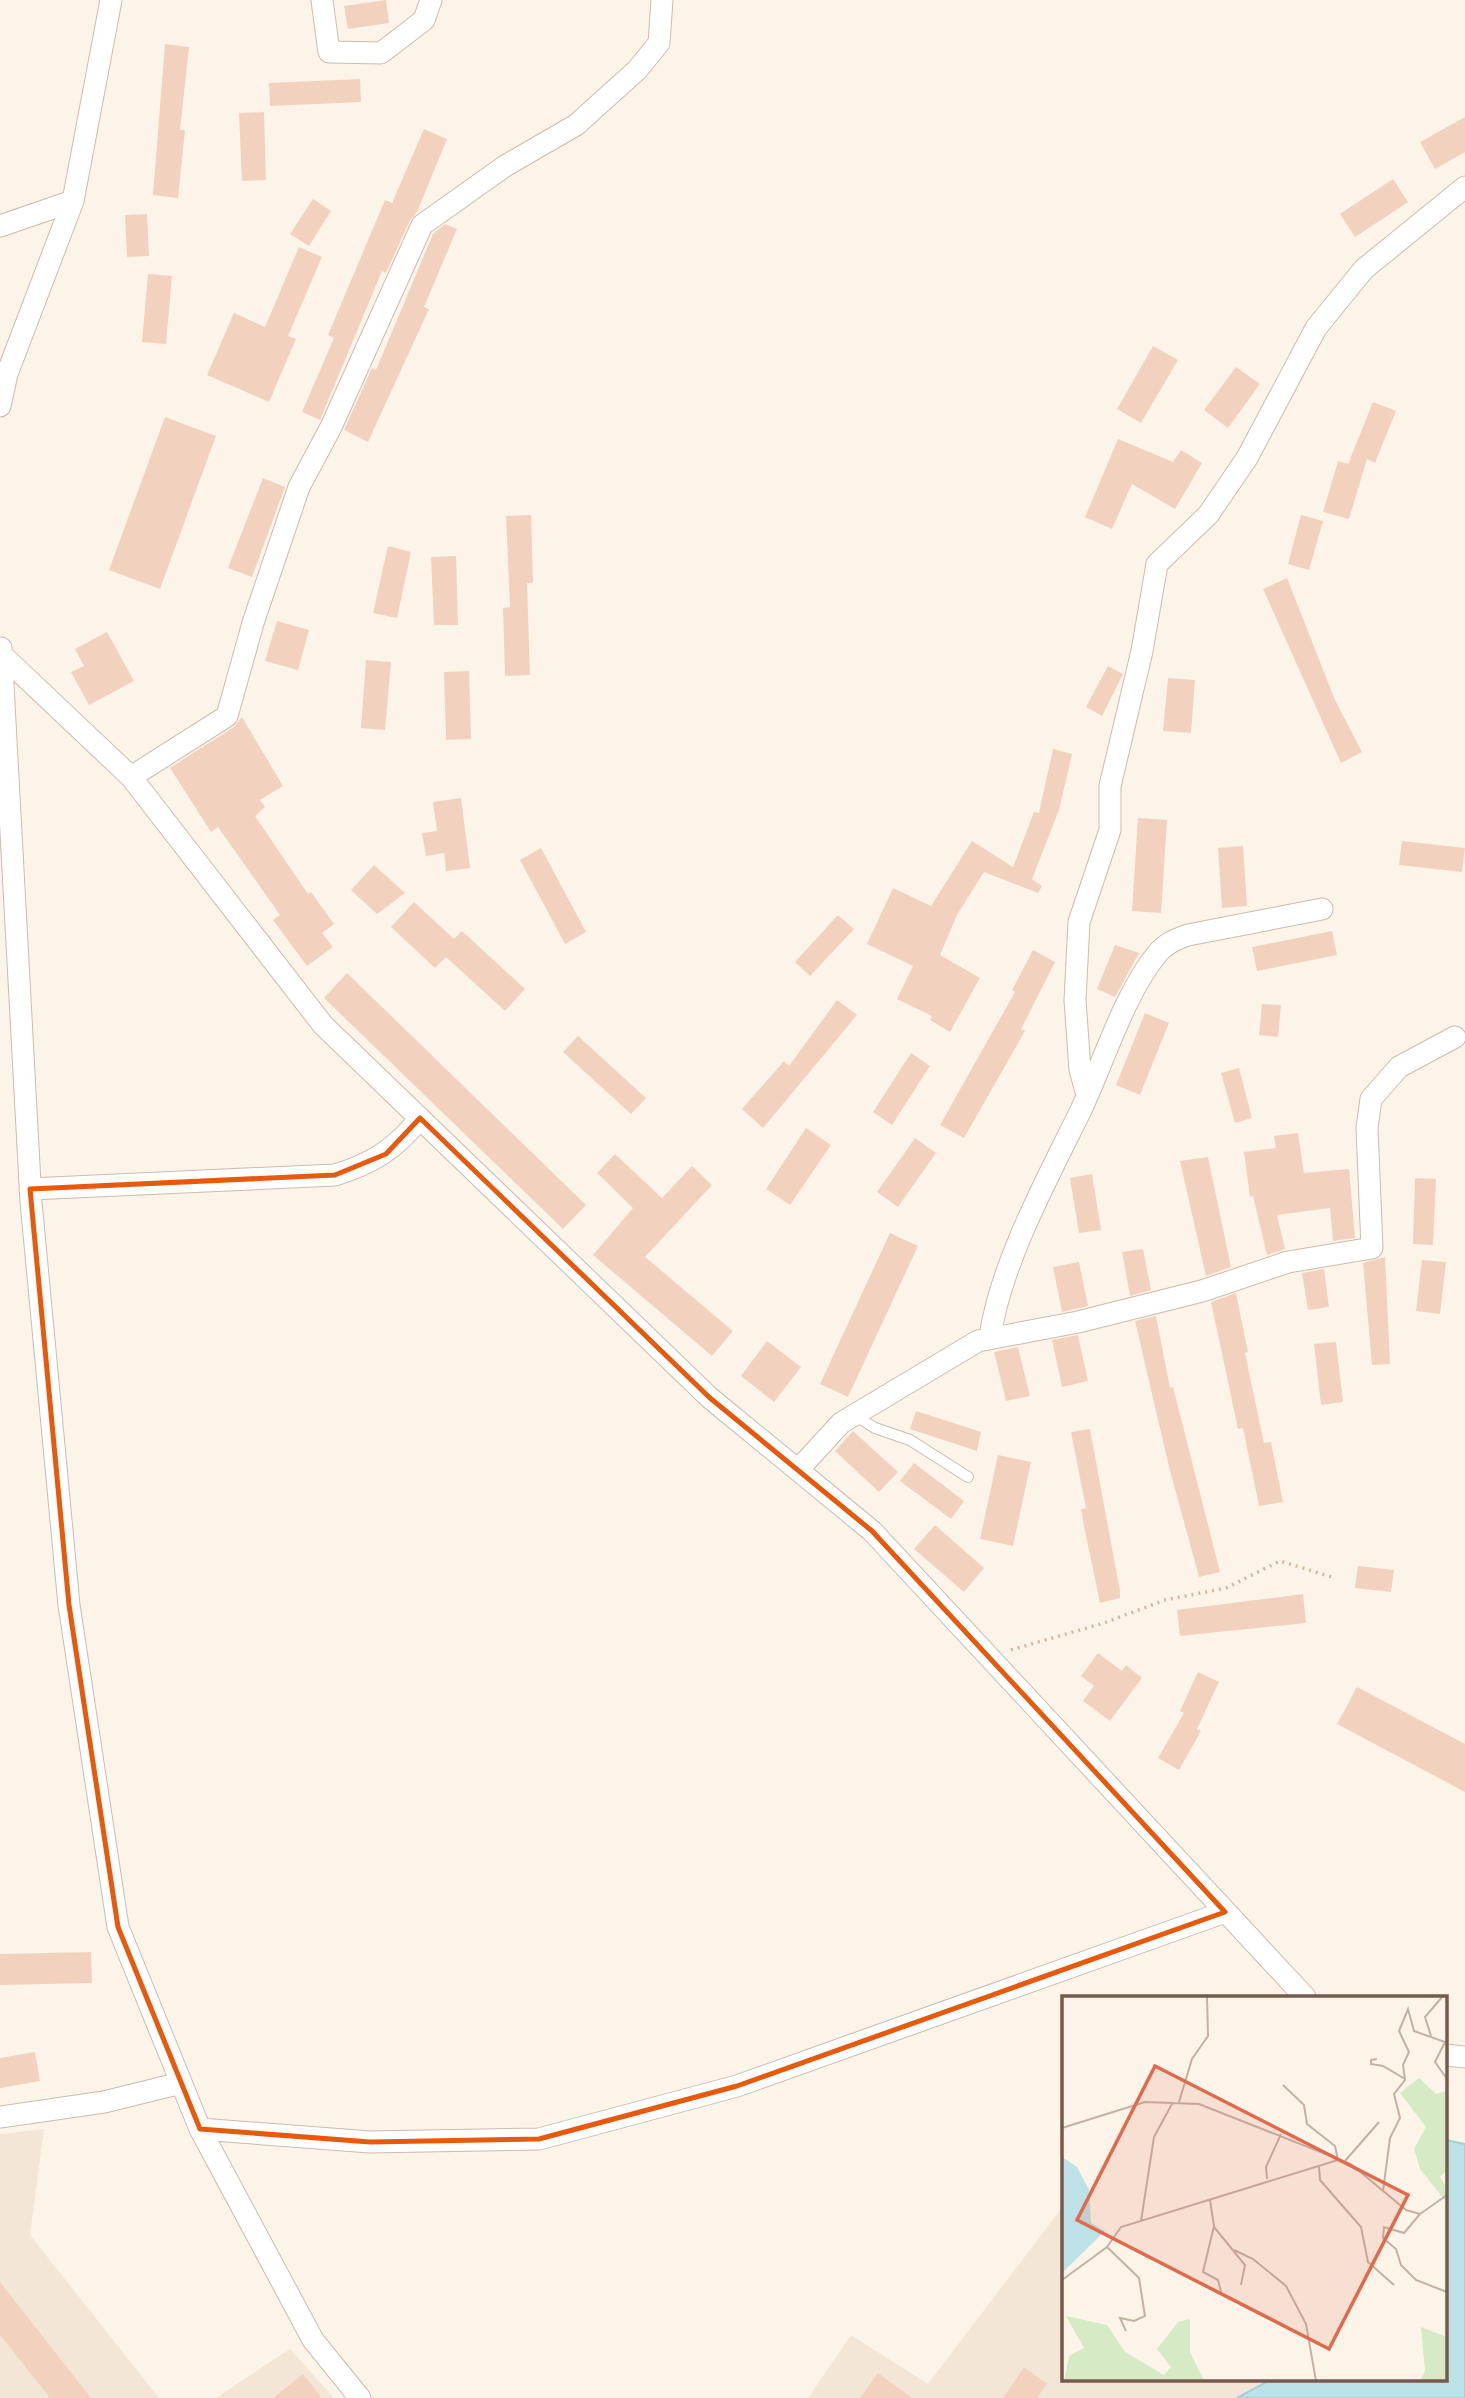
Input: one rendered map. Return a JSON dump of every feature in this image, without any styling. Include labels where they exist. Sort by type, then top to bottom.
[{"type":"street","points":[[0,406],[7,374],[73,201],[111,0]]},
{"type":"street","points":[[322,0],[329,52],[381,54],[424,20],[431,0]]},
{"type":"street","points":[[131,777],[227,716],[253,623],[299,487],[331,427],[422,225],[505,166],[576,125],[637,70],[659,43],[662,0]]},
{"type":"street","points":[[1087,1095],[1080,1070],[1075,1000],[1079,922],[1110,830],[1110,786],[1142,651],[1157,564],[1208,515],[1247,457],[1316,328],[1364,269],[1465,187]]},
{"type":"street","points":[[0,226],[73,201]]},
{"type":"street","points":[[1,652],[131,777],[323,1025],[710,1398],[872,1531],[1304,1996]]},
{"type":"street","points":[[1,652],[30,1189],[69,1605],[118,1927],[200,2129],[313,2340],[360,2398]]},
{"type":"street","points":[[990,1338],[993,1311],[1049,1171],[1126,1008],[1155,956],[1167,943],[1188,935],[1322,909]]},
{"type":"street","points":[[797,1470],[841,1423],[978,1341],[1078,1322],[1202,1291],[1288,1262],[1372,1248],[1367,1128],[1371,1099],[1399,1067],[1455,1037]]},
{"type":"street","points":[[30,1189],[335,1175],[358,1168],[386,1154],[420,1118]]},
{"type":"street","points":[[200,2129],[370,2142],[539,2139],[737,2086],[1225,1912]]},
{"type":"street","points":[[0,2117],[104,2102],[181,2083]]},
{"type":"lane","points":[[854,1415],[875,1428],[910,1440],[968,1477]]},
{"type":"path","points":[[990,1659],[1165,1600],[1226,1588],[1280,1561],[1335,1578]]},
{"type":"highlighted area","points":[[420,1118],[710,1398],[872,1531],[1225,1912],[737,2086],[539,2139],[370,2142],[200,2129],[118,1927],[69,1605],[30,1189],[335,1175],[386,1154]]},
{"type":"shaded area","points":[[44,2129],[30,2235],[159,2398],[0,2398],[0,2134]]},
{"type":"shaded area","points":[[1062,2208],[1062,2380],[1270,2380],[1237,2398],[808,2398],[851,2335],[928,2384]]},
{"type":"shaded area","points":[[290,2349],[334,2398],[216,2398]]},
{"type":"water","points":[[1448,2140],[1465,2144],[1465,2398],[1237,2398],[1270,2380],[1448,2380]]},
{"type":"building","points":[[386,0],[389,23],[348,29],[344,6]]},
{"type":"building","points":[[165,44],[189,47],[180,130],[185,130],[178,198],[153,195]]},
{"type":"building","points":[[360,79],[361,102],[270,106],[269,83]]},
{"type":"building","points":[[264,112],[266,180],[242,181],[239,113]]},
{"type":"building","points":[[1465,117],[1465,152],[1435,169],[1420,142]]},
{"type":"building","points":[[424,129],[447,139],[417,212],[410,220],[386,273],[382,271],[320,420],[302,412],[334,338],[328,335],[385,200],[392,203]]},
{"type":"building","points":[[1393,179],[1408,202],[1355,237],[1340,214]]},
{"type":"building","points":[[313,199],[331,211],[309,246],[290,234]]},
{"type":"building","points":[[147,214],[149,256],[127,257],[125,215]]},
{"type":"building","points":[[445,224],[457,229],[424,307],[429,309],[368,442],[344,430],[372,368],[376,370],[433,234]]},
{"type":"building","points":[[299,247],[322,257],[288,336],[296,339],[269,402],[207,375],[234,313],[265,327]]},
{"type":"building","points":[[148,274],[172,276],[166,344],[142,342]]},
{"type":"building","points":[[1153,346],[1178,360],[1141,423],[1117,409]]},
{"type":"building","points":[[1236,367],[1260,384],[1228,428],[1204,410]]},
{"type":"building","points":[[1373,402],[1396,411],[1375,463],[1367,459],[1349,519],[1323,512],[1338,461],[1348,464]]},
{"type":"building","points":[[165,417],[216,436],[160,589],[109,570]]},
{"type":"building","points":[[1118,439],[1173,462],[1181,450],[1202,463],[1175,509],[1132,484],[1112,529],[1085,517]]},
{"type":"building","points":[[263,478],[285,487],[252,577],[228,568]]},
{"type":"building","points":[[531,515],[533,583],[527,583],[530,675],[505,676],[503,608],[510,607],[506,516]]},
{"type":"building","points":[[1301,515],[1323,521],[1309,570],[1288,564]]},
{"type":"building","points":[[388,546],[411,552],[397,618],[373,613]]},
{"type":"building","points":[[456,556],[458,625],[434,625],[431,557]]},
{"type":"building","points":[[1287,578],[1335,700],[1362,752],[1341,763],[1263,589]]},
{"type":"building","points":[[277,621],[309,630],[298,670],[265,661]]},
{"type":"building","points":[[107,632],[134,681],[89,705],[71,672],[84,666],[75,649]]},
{"type":"building","points":[[366,660],[391,662],[385,730],[361,728]]},
{"type":"building","points":[[1108,666],[1123,674],[1102,716],[1086,707]]},
{"type":"building","points":[[469,671],[471,739],[446,740],[444,672]]},
{"type":"building","points":[[1168,678],[1195,680],[1191,733],[1163,731]]},
{"type":"building","points":[[242,717],[283,786],[260,800],[265,807],[255,816],[308,894],[311,892],[334,924],[322,933],[333,947],[307,966],[273,920],[280,915],[218,827],[211,832],[170,768],[234,727]]},
{"type":"building","points":[[1053,749],[1072,754],[1059,810],[1032,879],[1042,886],[1038,893],[984,872],[957,915],[940,955],[980,978],[950,1032],[930,1020],[932,1016],[897,999],[913,966],[867,944],[893,888],[931,906],[972,841],[1013,867],[1034,812],[1039,813]]},
{"type":"building","points":[[461,798],[470,868],[446,871],[444,853],[426,856],[422,833],[437,831],[433,802]]},
{"type":"building","points":[[1138,818],[1167,820],[1161,913],[1132,911]]},
{"type":"building","points":[[1402,841],[1465,848],[1462,872],[1399,865]]},
{"type":"building","points":[[1243,846],[1247,906],[1222,908],[1218,848]]},
{"type":"building","points":[[541,848],[586,932],[565,944],[520,860]]},
{"type":"building","points":[[374,865],[405,893],[377,914],[351,890]]},
{"type":"building","points":[[414,902],[454,939],[462,931],[525,989],[505,1011],[446,957],[435,968],[391,927]]},
{"type":"building","points":[[838,915],[854,929],[810,976],[795,962]]},
{"type":"building","points":[[1332,931],[1337,955],[1257,971],[1252,947]]},
{"type":"building","points":[[1115,945],[1139,953],[1115,997],[1097,989]]},
{"type":"building","points":[[1033,950],[1055,962],[1021,1029],[1025,1031],[964,1138],[940,1125],[1015,992],[1012,990]]},
{"type":"building","points":[[347,973],[586,1205],[563,1229],[324,998]]},
{"type":"building","points":[[837,1000],[857,1015],[763,1128],[742,1109],[784,1061],[789,1066]]},
{"type":"building","points":[[1262,1004],[1281,1005],[1278,1037],[1259,1035]]},
{"type":"building","points":[[1145,1013],[1169,1023],[1140,1095],[1116,1085]]},
{"type":"building","points":[[578,1036],[646,1098],[631,1114],[563,1052]]},
{"type":"building","points":[[911,1053],[930,1066],[892,1125],[873,1112]]},
{"type":"building","points":[[1239,1068],[1252,1118],[1235,1123],[1221,1073]]},
{"type":"building","points":[[806,1128],[831,1145],[790,1205],[766,1189]]},
{"type":"building","points":[[1298,1133],[1304,1173],[1349,1169],[1355,1238],[1333,1241],[1330,1208],[1277,1215],[1285,1249],[1267,1255],[1253,1196],[1250,1197],[1244,1152],[1276,1148],[1274,1136]]},
{"type":"building","points":[[915,1138],[936,1153],[898,1207],[877,1192]]},
{"type":"building","points":[[615,1154],[662,1198],[692,1166],[712,1185],[645,1257],[733,1331],[712,1356],[593,1255],[633,1208],[597,1173]]},
{"type":"building","points":[[1208,1157],[1231,1267],[1206,1276],[1180,1161]]},
{"type":"building","points":[[1092,1174],[1101,1230],[1079,1233],[1070,1178]]},
{"type":"building","points":[[1415,1178],[1436,1179],[1433,1245],[1413,1244]]},
{"type":"building","points":[[890,1233],[918,1246],[848,1397],[820,1384]]},
{"type":"building","points":[[1143,1249],[1151,1290],[1130,1296],[1122,1252]]},
{"type":"building","points":[[1385,1257],[1390,1364],[1372,1365],[1363,1263]]},
{"type":"building","points":[[1422,1260],[1446,1262],[1440,1314],[1416,1311]]},
{"type":"building","points":[[1079,1262],[1088,1306],[1062,1312],[1053,1267]]},
{"type":"building","points":[[1324,1269],[1329,1307],[1308,1310],[1302,1273]]},
{"type":"building","points":[[1236,1293],[1248,1352],[1245,1353],[1264,1443],[1271,1442],[1283,1502],[1259,1506],[1243,1428],[1238,1429],[1211,1302]]},
{"type":"building","points":[[1156,1316],[1170,1388],[1173,1387],[1220,1572],[1199,1577],[1169,1467],[1135,1321]]},
{"type":"building","points":[[1078,1335],[1088,1381],[1062,1387],[1052,1340]]},
{"type":"building","points":[[767,1341],[801,1367],[774,1402],[741,1376]]},
{"type":"building","points":[[1336,1342],[1343,1402],[1321,1405],[1314,1344]]},
{"type":"building","points":[[1018,1347],[1030,1396],[1006,1401],[994,1352]]},
{"type":"building","points":[[916,1411],[981,1432],[977,1451],[910,1429]]},
{"type":"building","points":[[1090,1429],[1120,1591],[1120,1598],[1100,1603],[1081,1509],[1086,1508],[1071,1432]]},
{"type":"building","points":[[853,1431],[898,1472],[879,1492],[835,1451]]},
{"type":"building","points":[[998,1455],[1031,1462],[1013,1546],[980,1539]]},
{"type":"building","points":[[914,1463],[964,1501],[951,1519],[900,1481]]},
{"type":"building","points":[[935,1525],[984,1568],[964,1592],[914,1549]]},
{"type":"building","points":[[1358,1566],[1394,1570],[1391,1592],[1355,1588]]},
{"type":"building","points":[[1303,1594],[1306,1623],[1180,1636],[1177,1610]]},
{"type":"building","points":[[1098,1653],[1122,1671],[1126,1665],[1142,1678],[1110,1721],[1083,1701],[1094,1686],[1081,1676]]},
{"type":"building","points":[[1198,1672],[1219,1682],[1197,1729],[1201,1731],[1179,1770],[1158,1758],[1184,1713],[1180,1711]]},
{"type":"building","points":[[1357,1687],[1465,1744],[1465,1792],[1337,1724]]},
{"type":"building","points":[[91,1952],[92,1983],[0,1985],[0,1954]]},
{"type":"building","points":[[35,2052],[40,2081],[0,2088],[0,2058]]},
{"type":"building","points":[[0,2282],[91,2398],[50,2398],[0,2335]]},
{"type":"building","points":[[1024,2367],[1047,2384],[1037,2398],[1003,2398]]},
{"type":"building","points":[[878,2373],[912,2398],[860,2398]]},
{"type":"building","points":[[303,2374],[322,2398],[273,2398]]}]
